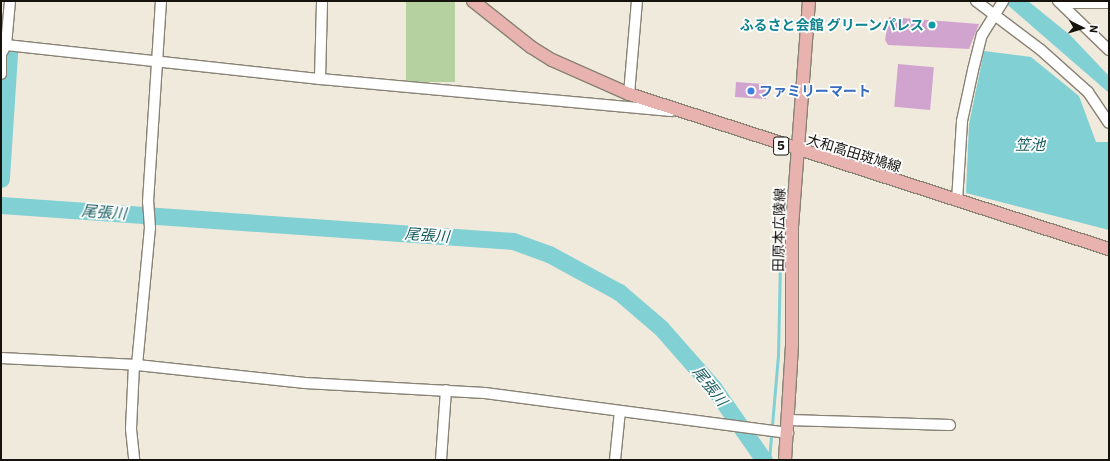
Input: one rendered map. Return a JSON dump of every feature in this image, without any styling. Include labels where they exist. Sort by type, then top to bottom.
[{"type":"main road","name":"大和高田斑鳩線","points":[[473,1],[531,47],[552,60],[629,94],[797,151],[1109,249]]},
{"type":"main road","name":"田原本広陵線","points":[[785,460],[773,432],[789,420],[792,227],[809,1]]},
{"type":"street","points":[[1,74],[2,52],[10,1]]},
{"type":"street","points":[[134,460],[131,429],[135,365],[150,223],[148,208],[161,1]]},
{"type":"street","points":[[320,79],[322,1]]},
{"type":"street","points":[[629,94],[637,1]]},
{"type":"street","points":[[976,1],[995,13],[1088,92],[1109,123]]},
{"type":"street","points":[[957,201],[962,121],[982,35],[1003,1]]},
{"type":"street","points":[[1059,2],[1109,3]]},
{"type":"street","points":[[1059,2],[1109,50]]},
{"type":"street","points":[[2,52],[157,62],[320,79],[680,111]]},
{"type":"street","points":[[1,358],[135,365],[305,383],[446,390],[620,411],[773,432]]},
{"type":"street","points":[[440,460],[446,390]]},
{"type":"street","points":[[615,460],[620,411]]},
{"type":"street","points":[[789,420],[950,425]]},
{"type":"green space","points":[[406,1],[455,1],[455,82],[406,82]]},
{"type":"water","points":[[1003,1],[1028,1],[1070,35],[1109,76],[1109,93]]},
{"type":"water","name":"笠池","points":[[984,51],[1031,57],[1079,96],[1096,142],[1109,142],[1109,230],[966,193],[969,124]]},
{"type":"building","name":"ふるさと会館 グリーンパレス","points":[[889,17],[979,24],[969,49],[888,45],[885,40]]},
{"type":"building","name":"ふるさと会館 グリーンパレス","points":[[898,64],[934,67],[930,110],[894,107]]},
{"type":"building","name":"ファミリーマート","points":[[736,82],[767,84],[766,99],[735,97]]},
{"type":"waterway","name":"尾張川","points":[[1,49],[9,54],[1,179]]},
{"type":"waterway","name":"尾張川","points":[[1,205],[513,241],[549,254],[619,292],[661,328],[713,387],[764,460]]},
{"type":"waterway","points":[[769,460],[778,356],[780,263]]},
{"type":"place","name":"ふるさと会館 グリーンパレス","points":[[932,25]]},
{"type":"place","name":"ファミリーマート","points":[[751,91]]}]
